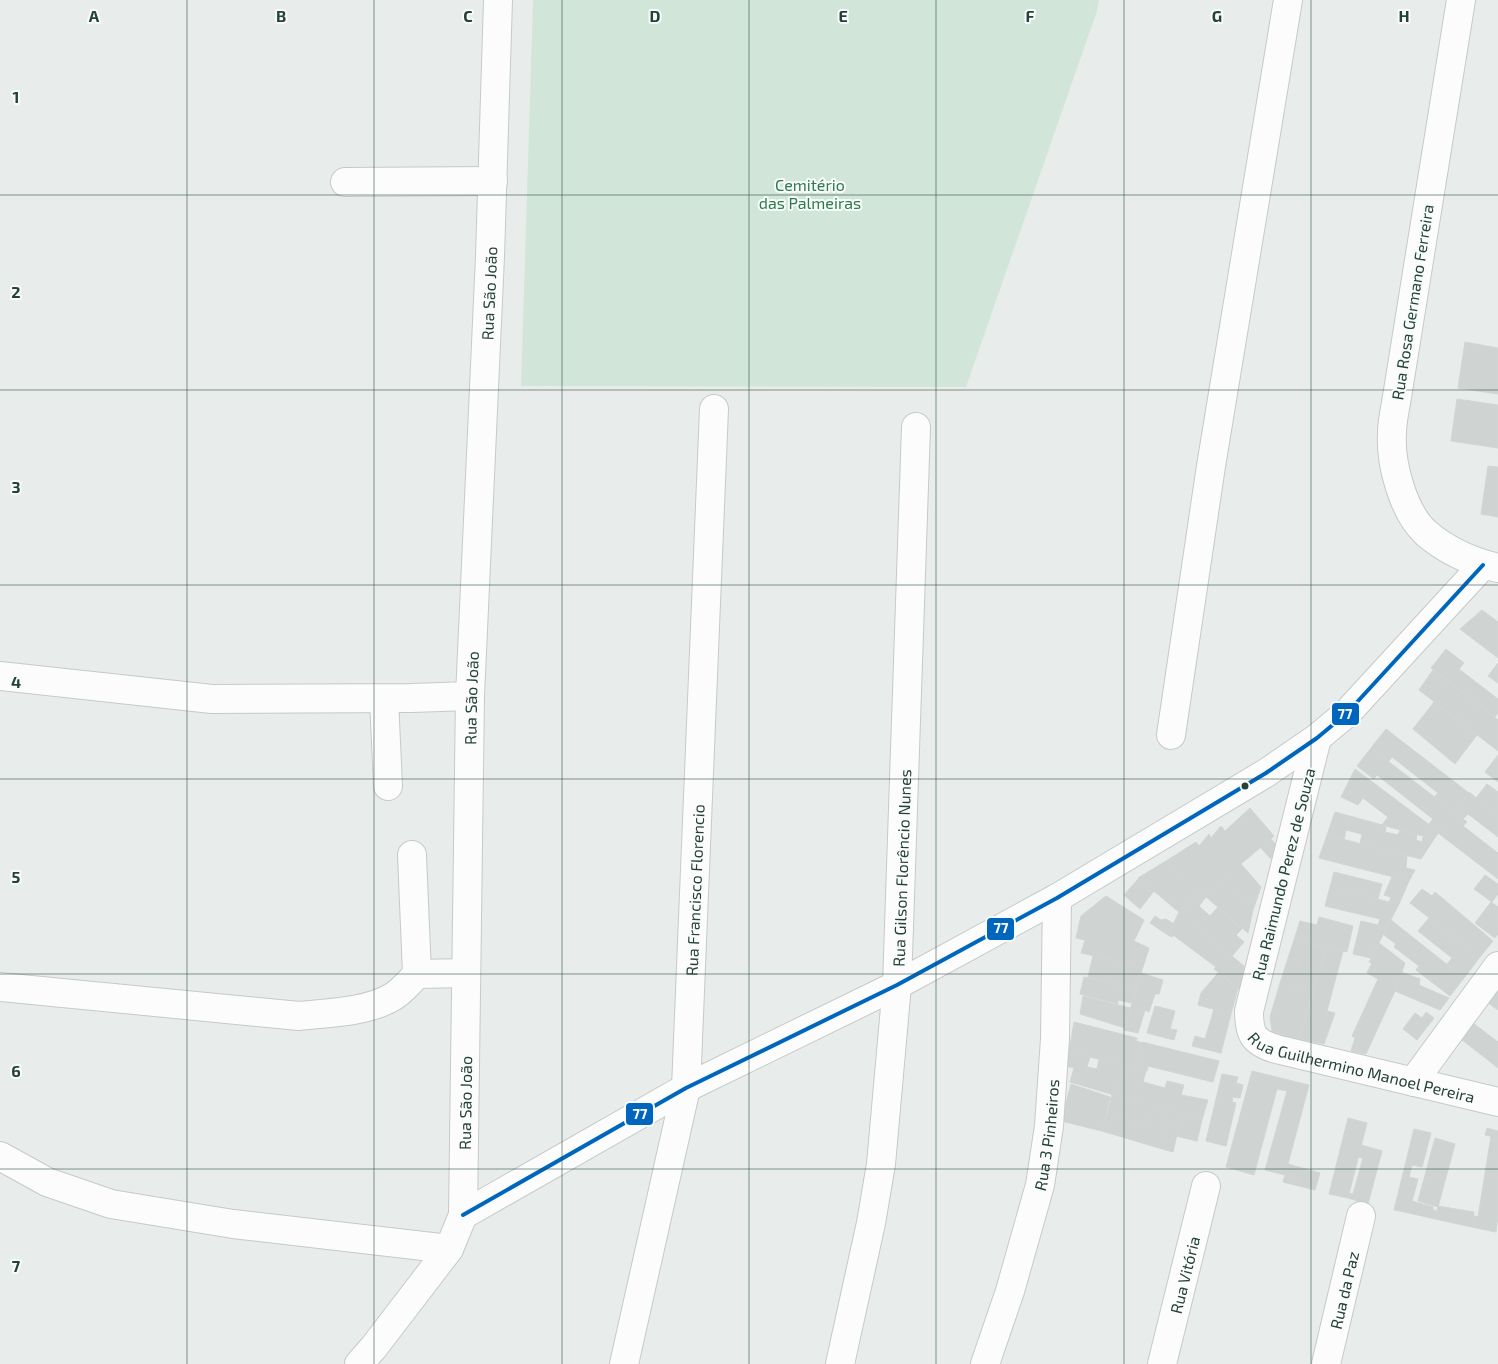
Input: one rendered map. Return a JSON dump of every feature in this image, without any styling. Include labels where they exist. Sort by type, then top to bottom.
[{"type":"street","name":"Rua São João","points":[[359,1364],[449,1249],[463,1215],[470,696],[493,181],[498,0]]},
{"type":"street","points":[[1171,735],[1211,466],[1288,0]]},
{"type":"street","name":"Rua Rosa Germano Ferreira","points":[[1461,0],[1392,434],[1393,459],[1398,482],[1415,518],[1425,532],[1452,552],[1491,566]]},
{"type":"street","points":[[345,182],[493,181]]},
{"type":"street","name":"Rua Francisco Florencio","points":[[624,1364],[686,1088],[714,409]]},
{"type":"street","name":"Rua Gilson Florêncio Nunes","points":[[840,1364],[871,1223],[881,1164],[897,985],[916,427]]},
{"type":"street","points":[[463,1215],[686,1088],[897,985],[1057,898],[1266,773],[1317,738],[1347,712],[1491,566]]},
{"type":"street","points":[[0,676],[212,698],[384,699],[470,696]]},
{"type":"street","points":[[384,699],[388,786]]},
{"type":"street","name":"Rua Raimundo Perez de Souza","points":[[1250,1011],[1317,738]]},
{"type":"street","points":[[0,987],[299,1016],[344,1011],[372,1005],[394,996],[417,974],[412,855]]},
{"type":"street","name":"Rua 3 Pinheiros","points":[[986,1364],[1010,1291],[1040,1185],[1049,1126],[1055,1039],[1057,898]]},
{"type":"street","points":[[1413,1082],[1498,966]]},
{"type":"street","points":[[417,974],[466,973]]},
{"type":"street","name":"Rua Guilhermino Manoel Pereira","points":[[1250,1011],[1253,1036],[1261,1044],[1498,1102]]},
{"type":"street","points":[[0,1156],[47,1182],[111,1204],[233,1224],[449,1249]]},
{"type":"street","name":"Rua Vitória","points":[[1162,1364],[1206,1186]]},
{"type":"street","name":"Rua da Paz","points":[[1326,1364],[1361,1216]]},
{"type":"green space","name":"Cemitério das Palmeiras","points":[[533,0],[1099,0],[1097,11],[966,387],[521,386]]},
{"type":"building","points":[[1465,342],[1498,348],[1498,394],[1458,388]]},
{"type":"building","points":[[1457,399],[1498,405],[1498,448],[1451,441]]},
{"type":"building","points":[[1488,466],[1498,467],[1498,517],[1481,514]]},
{"type":"building","points":[[1482,610],[1498,622],[1498,658],[1460,629]]},
{"type":"building","points":[[1446,649],[1464,663],[1459,669],[1498,699],[1498,713],[1495,717],[1431,668]]},
{"type":"building","points":[[1498,663],[1498,683],[1488,676]]},
{"type":"building","points":[[1433,670],[1498,720],[1498,751],[1419,690]]},
{"type":"building","points":[[1434,702],[1477,735],[1455,764],[1413,729]]},
{"type":"building","points":[[1386,729],[1469,793],[1454,812],[1434,797],[1438,793],[1392,757],[1388,762],[1371,748]]},
{"type":"building","points":[[1371,748],[1454,812],[1439,832],[1429,824],[1433,819],[1377,775],[1374,779],[1357,766]]},
{"type":"building","points":[[1498,755],[1498,782],[1485,772]]},
{"type":"building","points":[[1355,769],[1439,832],[1434,839],[1382,825],[1388,817],[1363,798],[1358,805],[1341,797]]},
{"type":"building","points":[[1487,784],[1498,792],[1498,815],[1476,798]]},
{"type":"building","points":[[1469,792],[1498,815],[1498,837],[1468,814],[1463,819],[1454,812]]},
{"type":"building","points":[[1250,808],[1274,836],[1241,864],[1261,887],[1253,910],[1226,877],[1205,896],[1166,861],[1196,842],[1199,846],[1209,834],[1211,838],[1221,826],[1225,831]]},
{"type":"building","points":[[1335,812],[1386,826],[1385,832],[1398,835],[1400,830],[1417,835],[1416,840],[1422,842],[1423,837],[1434,839],[1421,859],[1360,844],[1362,834],[1346,830],[1344,839],[1327,835]]},
{"type":"building","points":[[1454,812],[1467,822],[1463,826],[1498,853],[1498,879],[1438,833]]},
{"type":"building","points":[[1327,835],[1407,856],[1406,868],[1415,870],[1409,881],[1319,858]]},
{"type":"building","points":[[1271,839],[1276,845],[1271,859],[1260,847]]},
{"type":"building","points":[[1166,861],[1200,891],[1179,912],[1138,878]]},
{"type":"building","points":[[1334,872],[1382,884],[1378,899],[1330,887]]},
{"type":"building","points":[[1485,875],[1498,884],[1498,894],[1492,902],[1474,889]]},
{"type":"building","points":[[1226,877],[1253,910],[1248,933],[1205,896]]},
{"type":"building","points":[[1392,877],[1409,881],[1399,904],[1389,902],[1391,897],[1384,895]]},
{"type":"building","points":[[1139,878],[1154,891],[1140,909],[1124,895]]},
{"type":"building","points":[[1330,887],[1399,904],[1387,927],[1378,925],[1380,919],[1325,906]]},
{"type":"building","points":[[1422,889],[1432,896],[1435,892],[1493,941],[1480,957],[1410,903]]},
{"type":"building","points":[[1200,891],[1206,897],[1199,906],[1210,916],[1218,907],[1242,929],[1236,935],[1244,942],[1232,956],[1179,912]]},
{"type":"building","points":[[1106,896],[1144,920],[1134,941],[1149,948],[1143,967],[1081,953],[1085,940],[1076,938],[1081,916]]},
{"type":"building","points":[[1491,902],[1498,907],[1498,934],[1495,938],[1475,923]]},
{"type":"building","points":[[1179,912],[1244,966],[1240,989],[1214,969],[1216,967],[1173,935],[1172,937],[1168,935]]},
{"type":"building","points":[[1155,916],[1161,920],[1166,919],[1174,924],[1168,935],[1150,923]]},
{"type":"building","points":[[1319,917],[1353,926],[1347,952],[1294,940],[1300,921],[1317,925]]},
{"type":"building","points":[[1429,918],[1480,957],[1464,978],[1447,964],[1452,958],[1418,931]]},
{"type":"building","points":[[1391,920],[1464,978],[1450,996],[1416,970],[1419,966],[1394,947],[1396,944],[1384,935]]},
{"type":"building","points":[[1361,921],[1387,927],[1371,958],[1353,954]]},
{"type":"building","points":[[1294,940],[1327,948],[1313,992],[1280,983]]},
{"type":"building","points":[[1379,943],[1405,963],[1395,991],[1366,1054],[1351,1051],[1355,1038],[1352,1036],[1378,979],[1367,973],[1372,963],[1369,962]]},
{"type":"building","points":[[1327,948],[1343,951],[1327,1011],[1335,1013],[1324,1044],[1299,1039]]},
{"type":"building","points":[[1093,956],[1143,967],[1136,988],[1088,977]]},
{"type":"building","points":[[1401,972],[1420,979],[1419,985],[1449,998],[1440,1010],[1395,991]]},
{"type":"building","points":[[1141,973],[1163,980],[1159,994],[1155,994],[1149,1012],[1145,1010],[1138,1033],[1124,1030]]},
{"type":"building","points":[[1218,973],[1238,988],[1231,1014],[1198,1005],[1201,993]]},
{"type":"building","points":[[1084,977],[1136,988],[1132,1003],[1118,1000],[1118,1004],[1080,994]]},
{"type":"building","points":[[1280,983],[1313,992],[1299,1039],[1272,1032],[1270,1017]]},
{"type":"building","points":[[1498,988],[1498,1010],[1487,1002]]},
{"type":"building","points":[[1083,996],[1130,1008],[1125,1028],[1080,1014]]},
{"type":"building","points":[[1155,1006],[1175,1011],[1170,1029],[1177,1030],[1174,1040],[1147,1033]]},
{"type":"building","points":[[1214,1009],[1231,1014],[1221,1053],[1192,1046],[1195,1036],[1205,1039]]},
{"type":"building","points":[[1426,1012],[1434,1018],[1417,1040],[1403,1029],[1415,1013],[1422,1018]]},
{"type":"building","points":[[1074,1022],[1137,1038],[1136,1041],[1142,1043],[1135,1068],[1069,1052]]},
{"type":"building","points":[[1473,1023],[1498,1042],[1498,1068],[1461,1039]]},
{"type":"building","points":[[1142,1042],[1219,1061],[1213,1082],[1148,1066],[1147,1071],[1135,1068]]},
{"type":"building","points":[[1069,1052],[1090,1057],[1087,1067],[1097,1069],[1099,1059],[1124,1065],[1114,1095],[1070,1082],[1074,1068],[1066,1066]]},
{"type":"building","points":[[1124,1065],[1146,1071],[1143,1082],[1165,1088],[1167,1081],[1184,1085],[1181,1095],[1208,1100],[1202,1120],[1114,1095]]},
{"type":"building","points":[[1252,1071],[1309,1085],[1285,1175],[1265,1170],[1287,1091],[1277,1089],[1254,1175],[1226,1167]]},
{"type":"building","points":[[1222,1074],[1238,1077],[1236,1083],[1243,1085],[1240,1098],[1233,1097],[1232,1102],[1236,1103],[1226,1146],[1206,1141]]},
{"type":"building","points":[[1071,1084],[1110,1097],[1102,1131],[1061,1121]]},
{"type":"building","points":[[1112,1094],[1154,1106],[1148,1126],[1107,1114]]},
{"type":"building","points":[[1154,1106],[1168,1110],[1159,1148],[1102,1131],[1107,1114],[1148,1126]]},
{"type":"building","points":[[1168,1110],[1182,1114],[1179,1125],[1176,1124],[1175,1129],[1178,1130],[1173,1152],[1159,1148]]},
{"type":"building","points":[[1182,1114],[1202,1120],[1197,1141],[1176,1136],[1178,1130],[1175,1129],[1176,1124],[1179,1125]]},
{"type":"building","points":[[1348,1118],[1367,1123],[1348,1198],[1329,1194]]},
{"type":"building","points":[[1487,1128],[1498,1131],[1498,1216],[1496,1232],[1472,1227],[1474,1216],[1478,1217],[1491,1136],[1485,1135]]},
{"type":"building","points":[[1414,1129],[1431,1133],[1422,1167],[1412,1165],[1409,1177],[1418,1179],[1409,1213],[1394,1210]]},
{"type":"building","points":[[1435,1138],[1455,1144],[1438,1207],[1418,1201]]},
{"type":"building","points":[[1361,1145],[1382,1151],[1368,1204],[1348,1198],[1349,1193],[1353,1194],[1363,1158],[1358,1157]]},
{"type":"building","points":[[1288,1164],[1320,1173],[1315,1190],[1283,1182]]},
{"type":"building","points":[[1412,1201],[1433,1207],[1433,1210],[1437,1211],[1435,1219],[1409,1213]]},
{"type":"building","points":[[1438,1206],[1474,1212],[1472,1227],[1435,1219]]},
{"type":"transit line","name":"77","points":[[463,1215],[686,1088],[897,985],[1057,898],[1266,773],[1317,738],[1347,713],[1483,565]]}]
